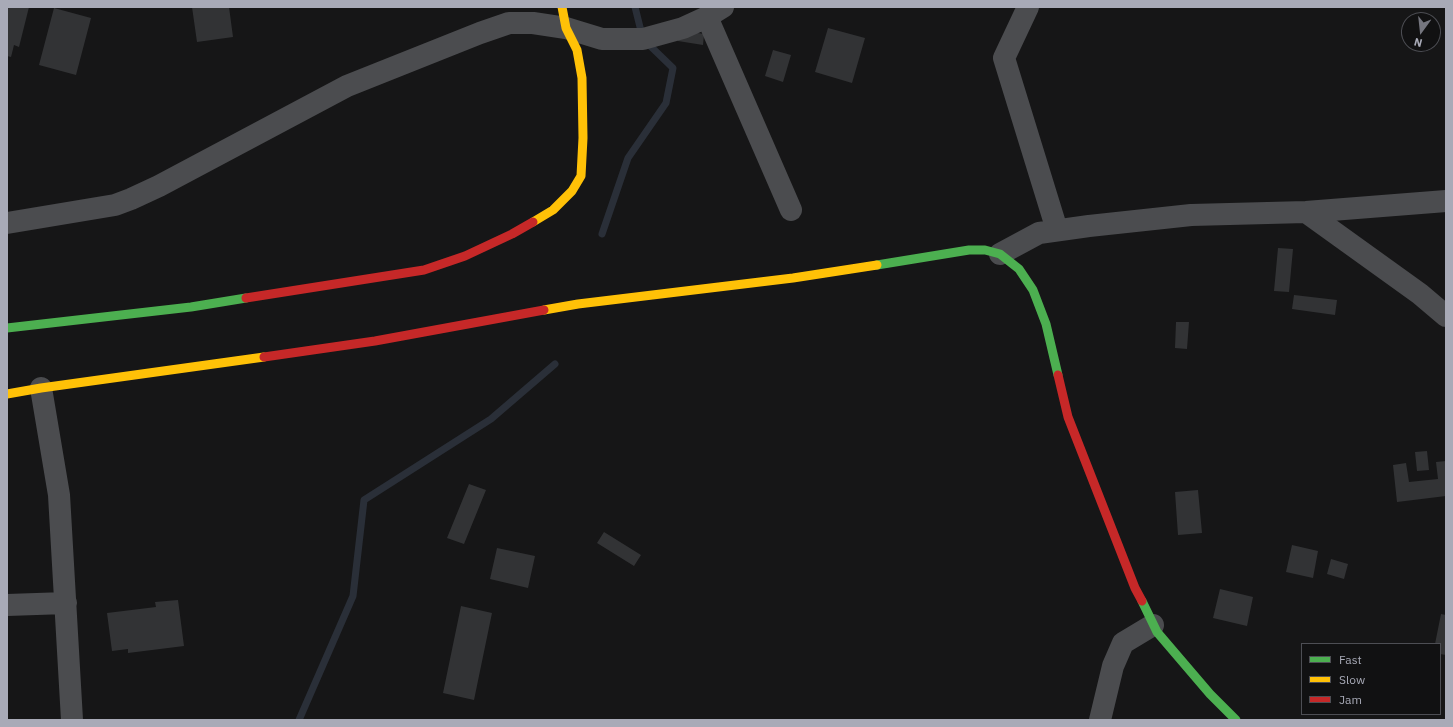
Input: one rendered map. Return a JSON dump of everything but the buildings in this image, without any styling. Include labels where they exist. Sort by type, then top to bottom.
[{"type":"street","points":[[7,328],[191,307],[424,270],[465,256],[512,234],[553,210],[572,191],[581,176],[583,138],[582,78],[577,50],[566,28],[562,7]]},
{"type":"street","points":[[1028,7],[1004,58],[1057,230]]},
{"type":"street","points":[[7,223],[115,205],[131,199],[159,186],[346,86],[480,33],[508,24],[533,23],[566,28],[602,39],[644,39],[683,28],[715,12],[791,210]]},
{"type":"street","points":[[1000,254],[1039,233],[1057,230],[1191,215],[1306,212],[1446,201]]},
{"type":"street","points":[[1306,212],[1420,294],[1446,316]]},
{"type":"street","points":[[7,394],[375,341],[578,304],[793,278],[969,250],[985,250],[1000,254],[1019,269],[1033,290],[1046,324],[1068,417],[1135,588],[1153,625],[1157,632],[1200,683],[1236,720]]},
{"type":"street","points":[[41,388],[59,495],[72,720]]},
{"type":"street","points":[[7,605],[66,603]]},
{"type":"street","points":[[1100,720],[1113,666],[1124,643],[1153,625]]},
{"type":"waterway","points":[[602,234],[628,158],[666,103],[673,68],[643,39],[635,7]]},
{"type":"waterway","points":[[299,720],[353,596],[364,500],[491,419],[555,364]]},
{"type":"traffic: fast","points":[[877,265],[969,250],[985,250],[1000,254],[1019,269],[1033,290],[1046,324],[1058,375]]},
{"type":"traffic: fast","points":[[7,328],[191,307],[246,298]]},
{"type":"traffic: fast","points":[[1142,601],[1157,632],[1210,694],[1236,720]]},
{"type":"traffic: slow","points":[[533,222],[553,210],[572,191],[581,176],[583,138],[582,78],[577,50],[566,28],[562,7]]},
{"type":"traffic: slow","points":[[544,310],[578,304],[793,278],[877,265]]},
{"type":"traffic: slow","points":[[7,394],[264,357]]},
{"type":"traffic: jam","points":[[246,298],[424,270],[465,256],[512,234],[533,222]]},
{"type":"traffic: jam","points":[[264,357],[375,341],[544,310]]},
{"type":"traffic: jam","points":[[1058,375],[1068,417],[1135,588],[1142,601]]}]
